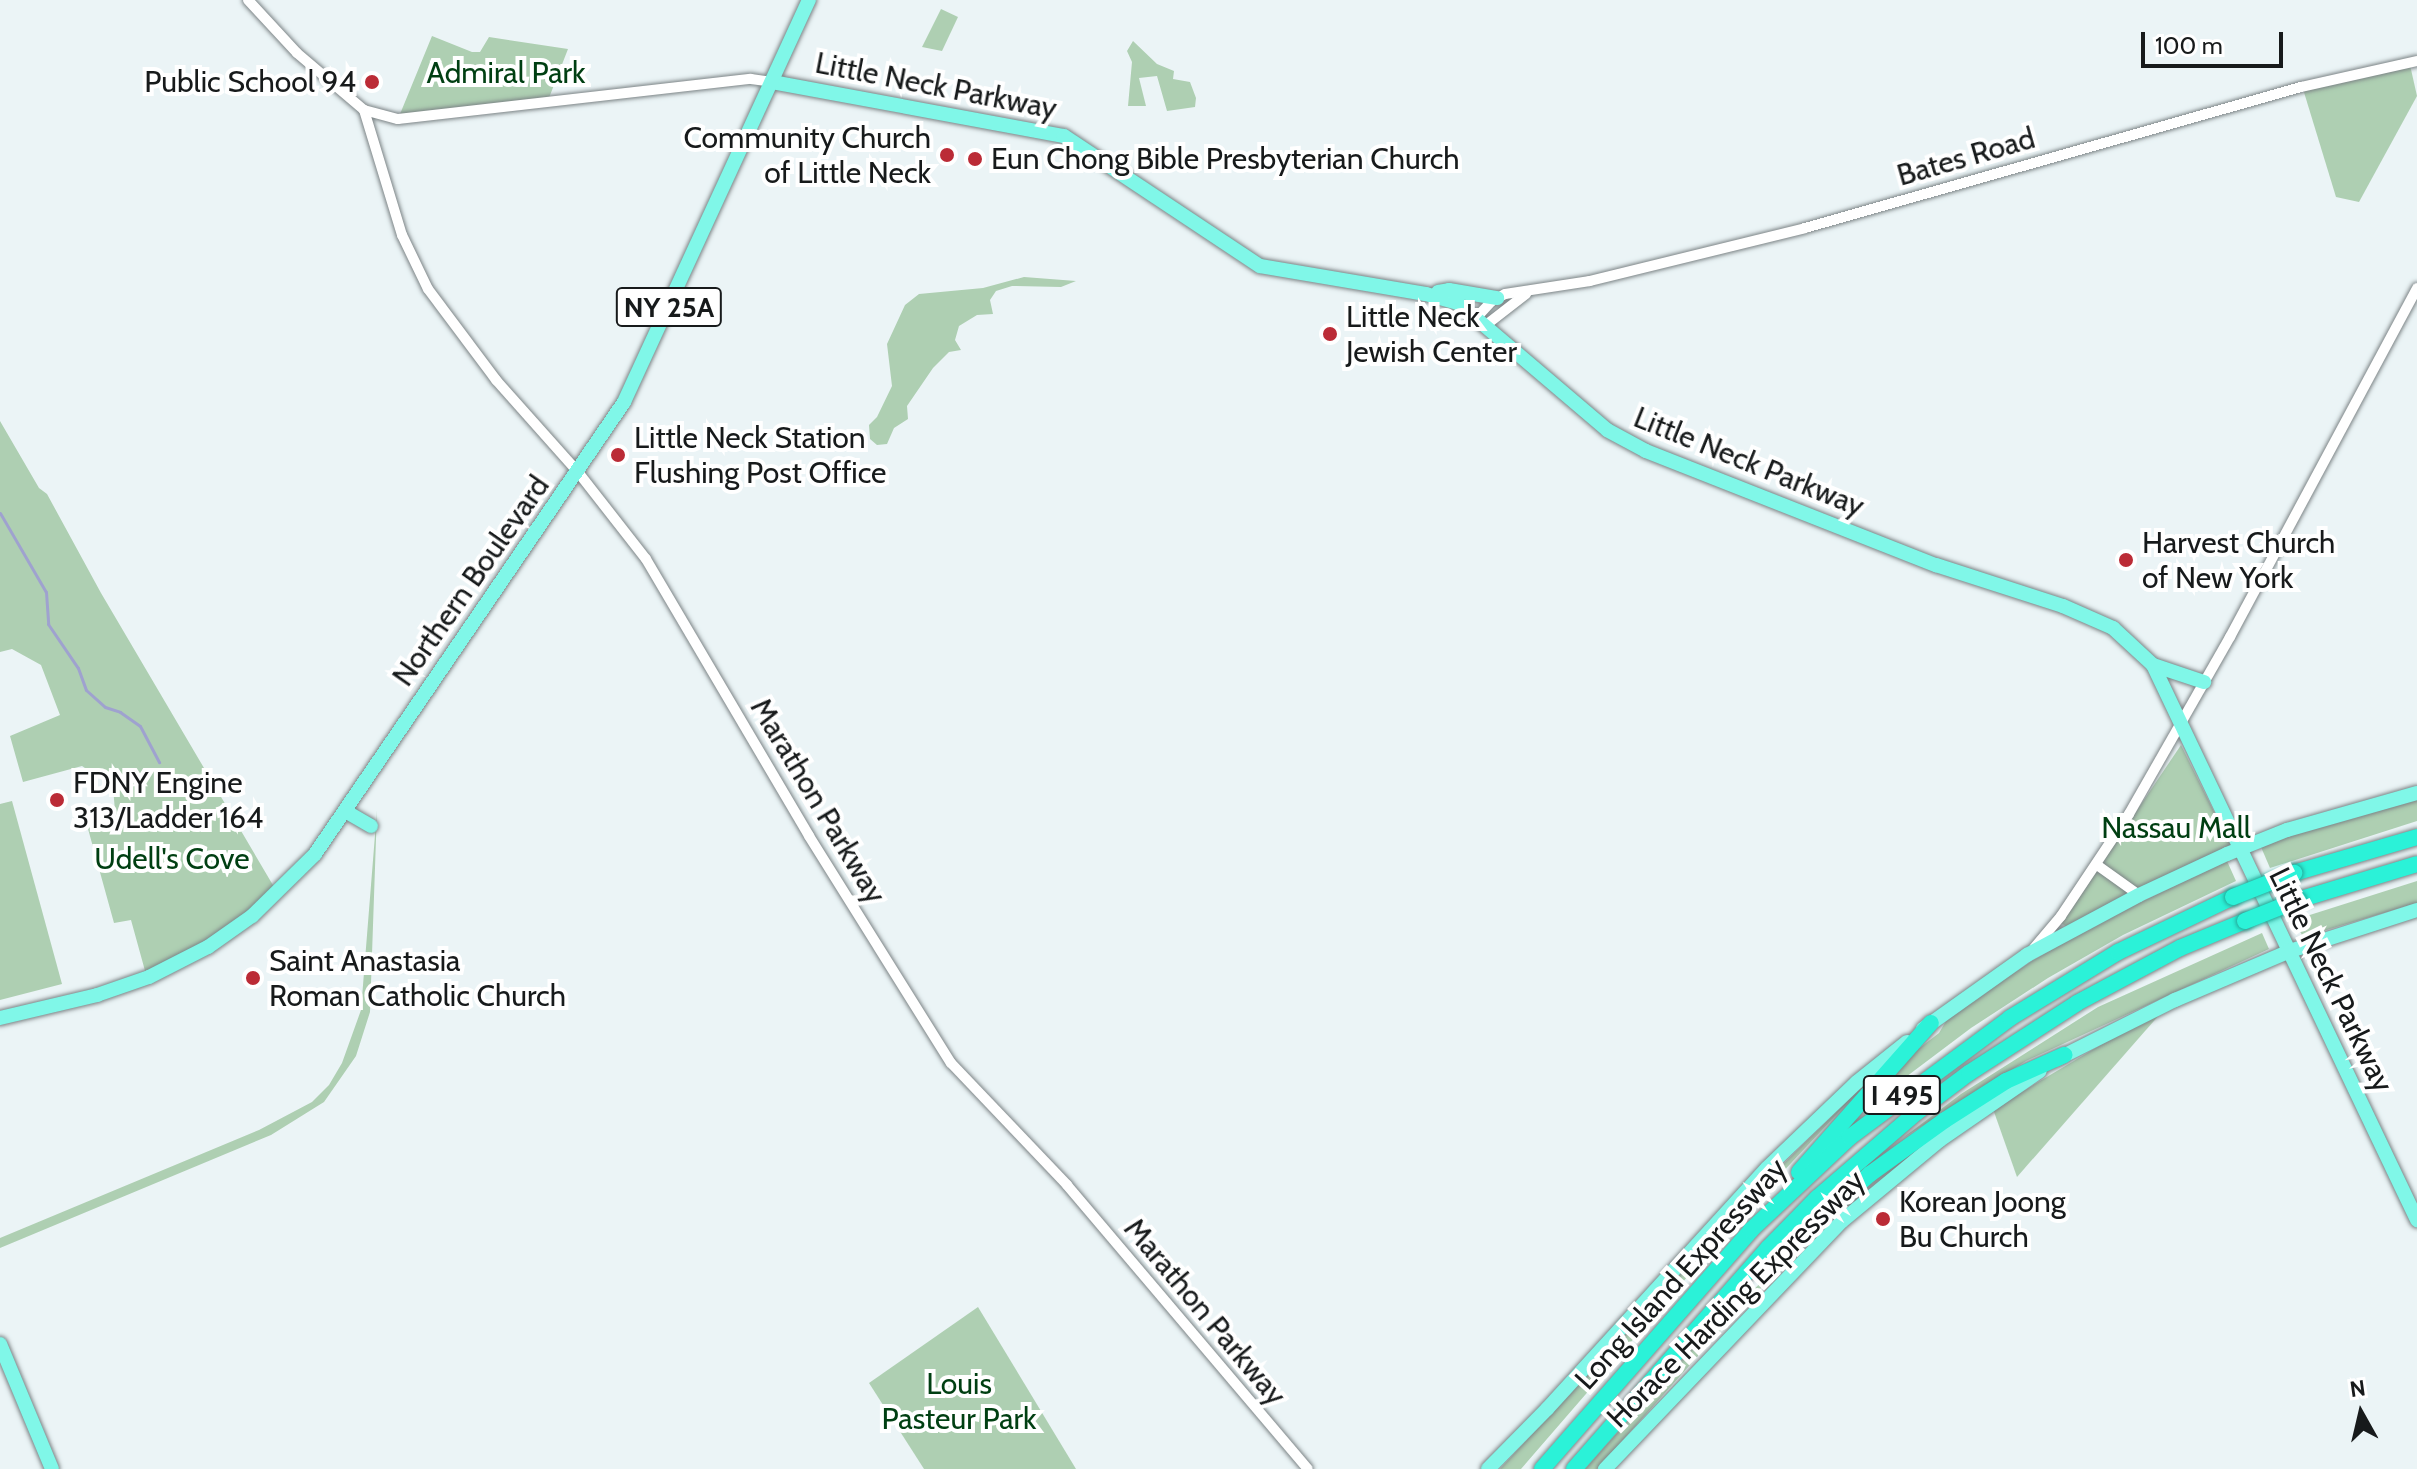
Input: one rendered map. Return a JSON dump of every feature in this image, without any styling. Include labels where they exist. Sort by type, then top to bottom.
[{"type":"highway","name":"Long Island Expressway","points":[[1542,1469],[1751,1230],[1850,1137],[1998,1025],[2118,952],[2233,897],[2294,873],[2417,837]]},
{"type":"highway","name":"Long Island Expressway","points":[[1574,1469],[1667,1359],[1807,1208],[1917,1112],[2077,1003],[2180,948],[2298,900],[2417,864]]},
{"type":"highway","points":[[1751,1230],[1850,1111],[1931,1023]]},
{"type":"highway","points":[[1667,1359],[1771,1259],[1870,1174],[1994,1089],[2064,1055]]},
{"type":"main road","name":"Northern Boulevard","points":[[0,1018],[96,996],[149,977],[208,947],[252,916],[315,854],[624,402],[809,0]]},
{"type":"main road","name":"Little Neck Parkway","points":[[772,82],[1064,136],[1260,266],[1426,294],[1458,303],[1579,408],[1625,441],[1936,565],[2103,622],[2153,665],[2417,1220]]},
{"type":"main road","points":[[1426,294],[1449,290],[1497,298]]},
{"type":"main road","points":[[2153,665],[2204,682]]},
{"type":"main road","name":"Horace Harding Expressway","points":[[1488,1469],[1814,1121],[1931,1023],[2027,955],[2139,895],[2239,848],[2352,810],[2417,793]]},
{"type":"main road","points":[[345,811],[371,826]]},
{"type":"main road","name":"Horace Harding Expressway","points":[[1605,1469],[1715,1350],[1842,1221],[1940,1140],[2064,1055],[2175,1000],[2290,951],[2417,910]]},
{"type":"main road","points":[[0,1344],[52,1469]]},
{"type":"street","name":"Little Neck Parkway","points":[[248,0],[297,53],[364,110],[398,119],[751,79],[772,82]]},
{"type":"street","name":"Bates Road","points":[[1497,298],[1805,228],[2301,87],[2417,61]]},
{"type":"street","name":"Marathon Parkway","points":[[364,110],[402,235],[428,289],[496,380],[578,472],[658,577],[809,836],[951,1063],[1067,1185],[1308,1469]]},
{"type":"street","points":[[2027,955],[2049,933],[2097,865],[2181,723],[2417,288]]},
{"type":"street","name":"Bates Road","points":[[1481,321],[1527,293]]},
{"type":"street","points":[[1481,321],[1497,298]]},
{"type":"street","points":[[2097,865],[2139,895]]},
{"type":"green space","points":[[941,9],[958,17],[942,51],[922,47]]},
{"type":"green space","name":"Admiral Park","points":[[432,36],[472,52],[480,52],[489,37],[568,49],[547,103],[398,119]]},
{"type":"green space","points":[[1133,41],[1157,64],[1174,71],[1173,79],[1190,82],[1196,98],[1195,107],[1167,111],[1157,76],[1139,78],[1146,106],[1128,106],[1132,62],[1127,51]]},
{"type":"green space","points":[[2410,65],[2417,96],[2359,202],[2336,197],[2303,89]]},
{"type":"green space","points":[[1024,277],[1076,281],[1061,287],[1012,286],[996,291],[990,300],[993,314],[977,315],[959,326],[955,340],[961,350],[949,352],[933,368],[907,406],[908,419],[894,428],[887,444],[877,445],[870,439],[869,425],[877,417],[892,386],[887,344],[905,305],[919,294],[983,288]]},
{"type":"green space","name":"Udell's Cove","points":[[0,421],[39,488],[47,494],[101,593],[277,892],[252,916],[147,978],[131,920],[114,923],[85,818],[115,811],[113,787],[82,766],[23,782],[10,736],[60,715],[41,665],[12,649],[0,652]]},
{"type":"green space","name":"Nassau Mall","points":[[2181,745],[2232,848],[2067,927],[2061,923]]},
{"type":"green space","points":[[2417,799],[2417,821],[2270,868],[2261,847],[2318,826]]},
{"type":"green space","points":[[12,801],[62,984],[0,1000],[0,804]]},
{"type":"green space","points":[[377,810],[370,1012],[356,1056],[324,1102],[271,1135],[0,1248],[0,1238],[259,1130],[312,1102],[329,1085],[342,1063],[361,1010]]},
{"type":"green space","points":[[2227,861],[2236,881],[2123,935],[2048,978],[1971,1028],[1866,1107],[1917,1050],[1939,1033],[1949,1016],[2032,961],[2101,921]]},
{"type":"green space","points":[[2417,881],[2417,903],[2303,937],[2294,920]]},
{"type":"green space","points":[[2262,933],[2269,949],[2026,1061],[1903,1138],[1961,1094],[2098,1007]]},
{"type":"green space","points":[[2158,1011],[2160,1014],[2017,1177],[1993,1109]]},
{"type":"green space","points":[[1865,1084],[1721,1238],[1521,1469],[1500,1469],[1765,1182]]},
{"type":"green space","points":[[1824,1223],[1731,1319],[1597,1469],[1585,1469],[1697,1343]]},
{"type":"green space","name":"Louis Pasteur Park","points":[[978,1307],[1076,1469],[924,1469],[869,1383]]},
{"type":"waterway","points":[[0,513],[46,592],[48,624],[78,668],[86,690],[105,707],[120,712],[140,726],[159,762]]},
{"type":"place","name":"Public School 94","points":[[372,82]]},
{"type":"place","name":"Community Church of Little Neck","points":[[947,155]]},
{"type":"place","name":"Eun Chong Bible Presbyterian Church","points":[[975,159]]},
{"type":"place","name":"Little Neck Jewish Center","points":[[1330,334]]},
{"type":"place","name":"Little Neck Station Flushing Post Office","points":[[618,455]]},
{"type":"place","name":"Harvest Church of New York","points":[[2126,560]]},
{"type":"place","name":"FDNY Engine 313/Ladder 164","points":[[57,800]]},
{"type":"place","name":"Saint Anastasia Roman Catholic Church","points":[[253,978]]},
{"type":"place","name":"Korean Joong Bu Church","points":[[1883,1219]]}]
